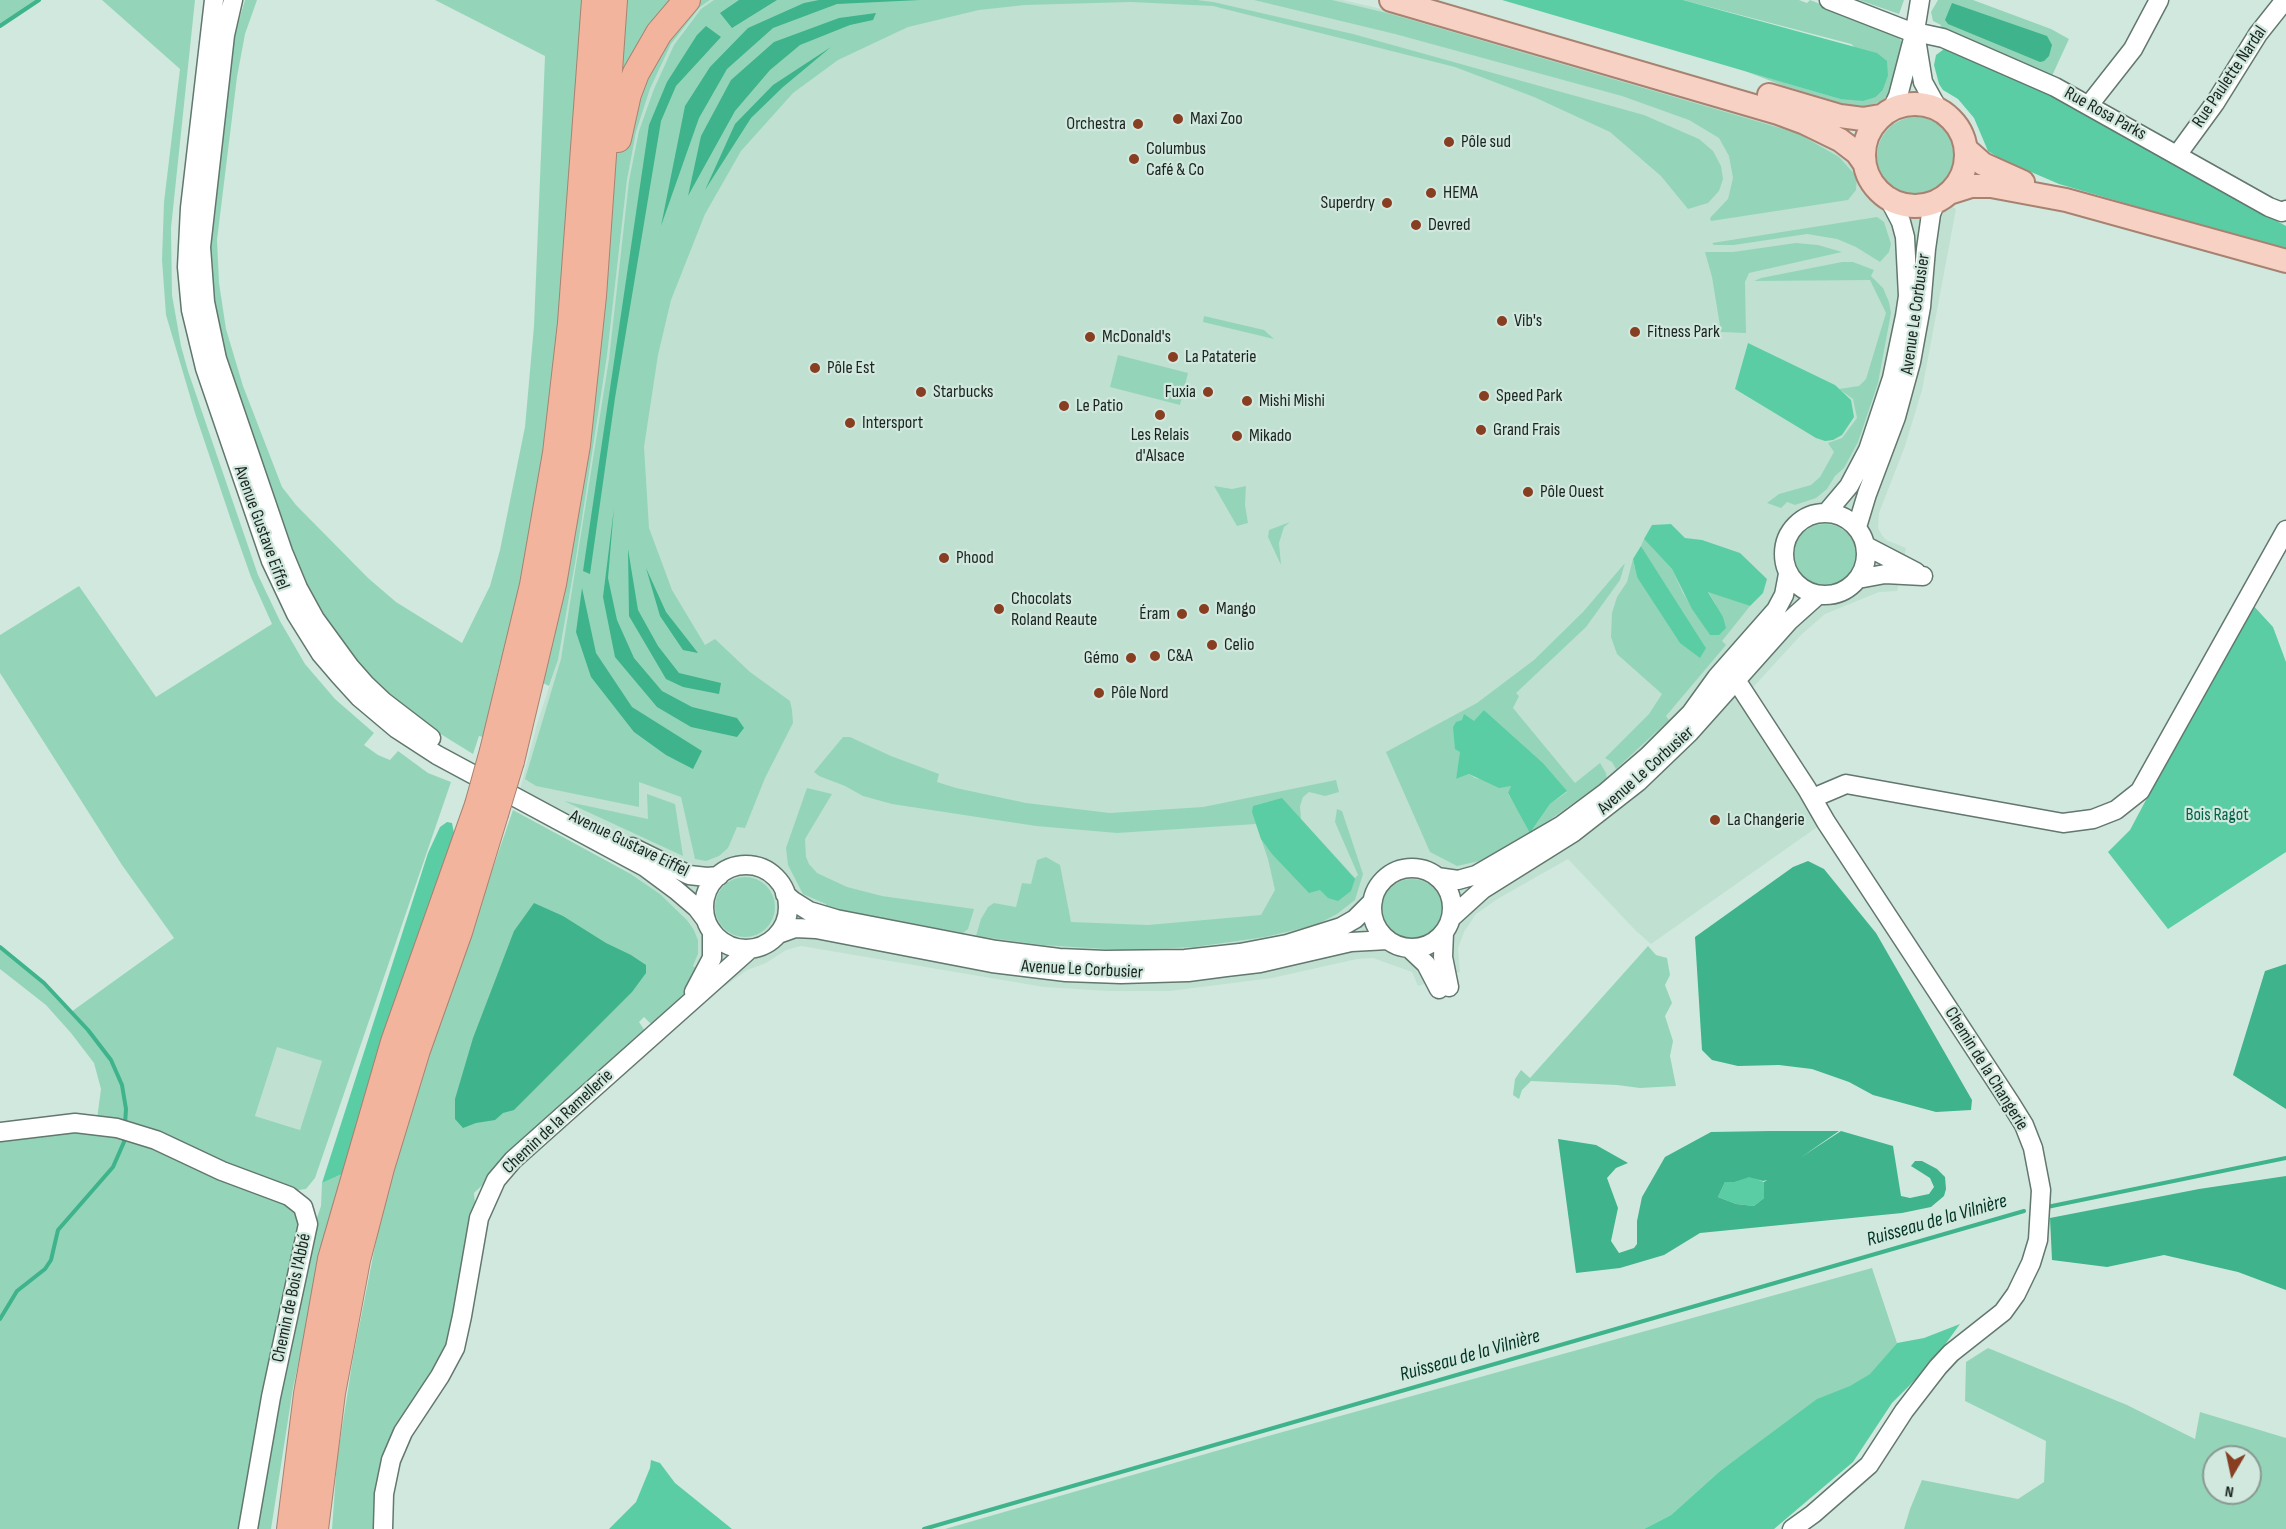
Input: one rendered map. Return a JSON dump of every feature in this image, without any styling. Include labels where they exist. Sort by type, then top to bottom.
[{"type":"highway","points":[[593,296],[604,254],[620,129],[628,94],[636,74],[659,33],[687,0]]},
{"type":"highway","points":[[303,1527],[307,1394],[331,1259],[394,1042],[486,809],[540,643],[562,534],[578,435],[593,296],[599,3]]},
{"type":"highway","points":[[502,756],[556,453],[571,323],[599,3]]},
{"type":"main road","points":[[1391,0],[1778,113],[1805,123],[1840,140],[1857,153],[1875,186],[1889,199],[1915,206],[1971,186],[1991,186],[2066,200],[2286,261]]},
{"type":"main road","points":[[1446,0],[1840,116],[1863,119],[1913,105],[1938,109],[1956,125],[1965,141],[1966,149],[1965,167],[1958,185],[1944,197]]},
{"type":"main road","points":[[1864,163],[1863,154],[1867,134],[1886,113]]},
{"type":"main road","points":[[1966,149],[1983,164],[2066,200]]},
{"type":"street","name":"Avenue Gustave Eiffel","points":[[214,0],[190,217],[187,267],[191,310],[205,368],[271,561],[296,615],[321,654],[339,675],[359,697],[397,729],[437,755],[645,867],[697,908],[709,925]]},
{"type":"street","name":"Avenue Gustave Eiffel","points":[[233,0],[225,35],[202,235],[205,302],[217,359],[279,542],[298,588],[315,619],[365,684],[436,741],[524,792],[673,868],[697,877],[719,876]]},
{"type":"street","name":"Rue Rosa Parks","points":[[1829,0],[1906,30],[1943,38],[2055,87],[2269,207],[2282,212],[2286,210]]},
{"type":"street","points":[[1886,113],[1898,96],[1915,31],[1920,0]]},
{"type":"street","points":[[2089,105],[2133,48],[2159,0]]},
{"type":"street","name":"Rue Paulette Nardal","points":[[2177,155],[2215,103],[2258,34],[2284,0]]},
{"type":"street","points":[[1915,31],[1923,82],[1938,109]]},
{"type":"street","name":"Avenue Le Corbusier","points":[[1857,527],[1896,417],[1911,362],[1921,307],[1931,214],[1944,197]]},
{"type":"street","name":"Avenue Le Corbusier","points":[[1827,512],[1850,486],[1868,450],[1892,378],[1905,316],[1908,296],[1905,237],[1901,222],[1889,199]]},
{"type":"street","points":[[1827,512],[1845,517],[1857,527],[1866,546],[1867,557],[1864,569],[1851,587],[1840,593],[1818,595],[1804,590],[1788,574],[1784,555],[1785,544],[1790,531],[1797,523],[1810,515],[1827,512]]},
{"type":"street","points":[[1813,798],[1846,784],[2063,823],[2093,819],[2116,810],[2140,791],[2286,530]]},
{"type":"street","points":[[1858,579],[1885,574],[1923,576],[1866,546]]},
{"type":"street","name":"Avenue Le Corbusier","points":[[1437,877],[1458,880],[1476,875],[1562,825],[1648,756],[1691,713],[1717,677],[1776,610],[1784,595],[1788,574]]},
{"type":"street","name":"Avenue Le Corbusier","points":[[1447,925],[1483,889],[1553,846],[1620,797],[1689,733],[1789,621],[1818,595]]},
{"type":"street","name":"Chemin de la Changerie","points":[[1736,680],[2024,1125],[2038,1169],[2041,1214],[2038,1240],[2023,1284],[2003,1312],[1951,1353],[1938,1367],[1904,1411],[1869,1465],[1813,1514],[1792,1529]]},
{"type":"street","points":[[747,865],[758,867],[776,878],[785,894],[788,906],[786,919],[778,934],[764,944],[750,949],[682,1008],[711,963],[713,944],[705,903],[708,890],[719,876],[735,867],[747,865]]},
{"type":"street","points":[[1409,948],[1426,964],[1444,988],[1443,957],[1447,925],[1452,908],[1449,894],[1437,877],[1418,869],[1397,871],[1381,883],[1373,901],[1375,923],[1388,940],[1398,946],[1409,948],[1429,944],[1447,925]]},
{"type":"street","name":"Avenue Le Corbusier","points":[[785,894],[809,911],[836,919],[996,950],[1059,958],[1105,960],[1205,957],[1287,944],[1341,927],[1355,920],[1373,901]]},
{"type":"street","points":[[709,925],[722,941],[750,949]]},
{"type":"street","name":"Avenue Le Corbusier","points":[[778,934],[795,928],[816,928],[992,963],[1066,972],[1121,974],[1188,972],[1226,968],[1351,942],[1388,940]]},
{"type":"street","name":"Chemin de la Ramellerie","points":[[382,1529],[384,1494],[391,1460],[403,1432],[440,1376],[455,1348],[479,1218],[496,1180],[513,1160],[682,1008]]},
{"type":"street","name":"Chemin de Bois l'Abbé","points":[[0,1132],[75,1123],[117,1128],[156,1140],[243,1180],[289,1196],[303,1207],[308,1224],[271,1397],[248,1529]]},
{"type":"shaded area","points":[[0,0],[39,0],[0,26]]},
{"type":"shaded area","points":[[102,0],[195,0],[171,228],[172,295],[188,371],[258,575],[280,621],[305,664],[335,699],[374,733],[364,745],[390,760],[398,751],[428,773],[451,782],[315,1178],[306,1189],[291,1191],[97,1119],[101,1089],[94,1063],[46,1005],[0,969],[0,947],[44,983],[71,1012],[174,938],[122,865],[0,673],[0,635],[79,586],[156,697],[272,624],[251,577],[233,526],[195,413],[166,315],[162,260],[164,202],[180,69]],"holes":[[[277,1047],[322,1061],[300,1130],[255,1116]]]},
{"type":"shaded area","points":[[245,0],[257,0],[245,34],[237,77],[217,240],[219,283],[226,329],[243,386],[282,487],[296,505],[368,578],[396,602],[462,643],[490,586],[500,550],[525,427],[534,326],[545,56],[435,0],[710,0],[700,7],[671,44],[650,89],[636,132],[627,180],[607,356],[558,660],[549,686],[500,662],[483,737],[479,736],[473,754],[431,728],[393,698],[362,668],[322,614],[292,554],[223,353],[213,306],[210,244],[231,48]]},
{"type":"shaded area","points":[[710,0],[1343,0],[1390,11],[1797,130],[1844,156],[1884,204],[1903,214],[1925,213],[1951,206],[1956,209],[1922,390],[1905,446],[1879,513],[1878,528],[1882,535],[1886,540],[1906,548],[1897,591],[1879,592],[1825,614],[1801,635],[1745,696],[1820,825],[1651,944],[1568,859],[1499,898],[1476,914],[1464,932],[1458,948],[1460,972],[1418,986],[1412,972],[1373,958],[1357,959],[1272,978],[1170,991],[1108,991],[1044,987],[801,946],[786,950],[766,963],[747,970],[725,986],[693,966],[698,954],[698,940],[694,930],[660,894],[625,869],[515,809],[537,724],[558,660],[607,356],[627,180],[636,132],[650,89],[671,44],[700,7]]},
{"type":"shaded area","points":[[714,0],[1197,0],[1213,2],[1353,34],[1644,115],[1699,139],[1713,151],[1721,166],[1723,179],[1719,191],[1708,203],[1688,209],[1661,176],[1610,132],[1534,97],[1455,67],[1213,6],[1131,2],[1025,5],[979,10],[908,27],[838,60],[793,93],[741,151],[705,214],[671,300],[658,355],[644,447],[649,528],[672,590],[705,645],[715,639],[750,672],[790,701],[792,710],[793,723],[765,778],[745,828],[737,827],[728,848],[719,856],[706,861],[695,859],[681,797],[639,782],[639,807],[536,786],[525,779],[561,659],[609,359],[629,181],[639,131],[654,89],[674,45],[701,9]]},
{"type":"shaded area","points":[[739,0],[777,0],[732,28],[720,13]]},
{"type":"shaded area","points":[[819,0],[920,0],[837,4],[773,28],[727,69],[699,118],[661,226],[685,106],[710,67],[748,28],[804,3]]},
{"type":"shaded area","points":[[1254,0],[1332,0],[1391,14],[1797,133],[1839,157],[1857,177],[1856,190],[1848,200],[1711,221],[1710,218],[1728,199],[1733,178],[1729,156],[1719,138],[1689,120],[1622,96],[1395,34]]},
{"type":"shaded area","points":[[1683,0],[1799,0],[1807,3],[1810,0],[1898,35],[1902,43],[1891,92],[1882,101],[1865,107],[1851,106],[1784,86],[1740,69],[1840,99],[1876,97],[1883,90],[1888,76],[1851,44]]},
{"type":"shaded area","points":[[1859,0],[1904,0],[1899,14]]},
{"type":"shaded area","points":[[1938,0],[1973,0],[2051,29],[2069,39],[2051,78],[1940,28],[1941,25],[1933,21],[1931,12]]},
{"type":"shaded area","points":[[1952,3],[2047,36],[2052,45],[2049,56],[2040,62],[1948,24],[1945,20]]},
{"type":"shaded area","points":[[876,13],[873,20],[850,25],[800,45],[770,70],[735,111],[688,196],[701,136],[731,80],[774,42],[839,18]]},
{"type":"shaded area","points":[[706,26],[721,37],[676,86],[661,121],[615,398],[590,574],[583,571],[649,125],[667,82],[697,35]]},
{"type":"shaded area","points":[[831,47],[783,87],[751,118],[705,190],[735,124],[773,85]]},
{"type":"shaded area","points":[[1908,117],[1924,117],[1938,123],[1949,134],[1955,148],[1955,164],[1949,178],[1938,189],[1924,195],[1908,195],[1894,189],[1883,178],[1877,164],[1877,148],[1883,134],[1894,123]]},
{"type":"shaded area","points":[[1877,217],[1884,222],[1891,244],[1889,252],[1880,262],[1856,247],[1837,239],[1807,234],[1734,245],[1714,245],[1712,243]]},
{"type":"shaded area","points":[[1796,243],[1818,245],[1842,252],[1749,273],[1745,282],[1746,333],[1721,332],[1712,277],[1705,252],[1733,252]]},
{"type":"shaded area","points":[[1842,262],[1853,262],[1874,270],[1871,276],[1883,288],[1889,302],[1891,313],[1878,383],[1858,442],[1844,468],[1835,476],[1827,489],[1816,498],[1795,505],[1787,502],[1781,508],[1767,503],[1779,494],[1811,485],[1820,477],[1834,452],[1828,443],[1842,438],[1857,418],[1853,399],[1839,389],[1859,386],[1866,379],[1886,313],[1870,280],[1754,281]]},
{"type":"shaded area","points":[[1204,316],[1264,330],[1274,339],[1203,322]]},
{"type":"shaded area","points":[[1118,355],[1188,373],[1180,405],[1110,387]]},
{"type":"shaded area","points":[[1214,486],[1232,489],[1246,486],[1245,505],[1248,523],[1237,526]]},
{"type":"shaded area","points":[[614,508],[608,578],[617,620],[634,658],[662,691],[692,707],[737,718],[744,728],[737,737],[691,727],[657,707],[615,657],[603,597]]},
{"type":"shaded area","points":[[1290,522],[1284,527],[1279,543],[1281,565],[1268,537],[1269,530]]},
{"type":"shaded area","points":[[1825,524],[1847,533],[1856,555],[1847,577],[1825,586],[1803,577],[1794,555],[1803,533]]},
{"type":"shaded area","points":[[1644,539],[1672,569],[1683,593],[1710,635],[1716,605],[1708,591],[1750,606],[1722,641],[1726,645],[1666,716],[1669,720],[1616,769],[1612,762],[1605,758],[1649,714],[1662,694],[1617,654],[1611,637],[1612,613],[1617,597],[1627,582],[1633,559],[1637,577],[1706,648],[1641,546]]},
{"type":"shaded area","points":[[628,549],[638,610],[658,646],[679,673],[721,683],[719,694],[683,687],[666,679],[629,616]]},
{"type":"shaded area","points":[[1625,563],[1620,580],[1586,627],[1516,693],[1519,696],[1513,708],[1575,783],[1600,763],[1607,779],[1530,834],[1479,861],[1457,866],[1430,852],[1386,752],[1477,703],[1534,660],[1583,612]],"holes":[[[1484,710],[1543,763],[1567,792],[1550,804],[1531,832],[1508,794],[1511,786],[1475,778],[1469,774],[1456,779],[1461,752]]]},
{"type":"shaded area","points":[[646,568],[666,612],[698,653],[683,650],[660,616]]},
{"type":"shaded area","points":[[582,588],[596,653],[632,707],[702,751],[693,769],[666,755],[634,732],[591,677],[576,632]]},
{"type":"shaded area","points":[[843,737],[850,737],[891,756],[939,774],[937,782],[956,788],[1026,803],[1110,813],[1203,807],[1336,780],[1339,792],[1325,796],[1309,792],[1303,797],[1300,806],[1301,819],[1355,878],[1358,875],[1335,822],[1337,809],[1342,811],[1363,874],[1355,900],[1337,914],[1316,925],[1265,937],[1195,947],[1121,950],[1042,945],[976,936],[981,919],[988,907],[994,903],[1016,907],[1022,883],[1031,884],[1037,860],[1046,857],[1060,865],[1071,922],[1148,925],[1261,915],[1275,890],[1268,859],[1256,824],[1117,833],[1036,826],[892,804],[863,796],[814,772]]},
{"type":"shaded area","points":[[807,788],[832,794],[805,839],[806,857],[817,873],[847,887],[882,896],[974,909],[968,929],[963,933],[851,912],[826,906],[803,894],[788,865],[786,848]]},
{"type":"shaded area","points":[[647,794],[675,804],[683,856],[564,801],[648,819]]},
{"type":"shaded area","points":[[513,810],[631,874],[660,894],[694,930],[698,940],[698,954],[693,966],[701,971],[681,999],[652,1025],[644,1017],[639,1022],[645,1031],[474,1193],[476,1213],[451,1343],[398,1433],[378,1529],[332,1529],[337,1460],[353,1358],[381,1216],[405,1123]]},
{"type":"shaded area","points":[[1808,861],[1824,869],[1876,933],[1972,1100],[1971,1110],[1936,1112],[1873,1095],[1849,1082],[1812,1069],[1779,1065],[1738,1066],[1712,1060],[1702,1050],[1695,937],[1793,867]]},
{"type":"shaded area","points":[[745,877],[766,886],[775,907],[766,928],[745,937],[724,928],[715,907],[724,886]]},
{"type":"shaded area","points":[[1406,879],[1418,879],[1429,884],[1437,892],[1442,909],[1440,921],[1429,934],[1418,939],[1406,939],[1395,934],[1387,926],[1382,915],[1382,903],[1387,892],[1395,884]]},
{"type":"shaded area","points":[[534,903],[563,916],[606,943],[631,955],[646,965],[646,973],[632,992],[514,1110],[503,1113],[495,1120],[463,1128],[455,1119],[455,1099],[473,1038],[514,931]]},
{"type":"shaded area","points":[[1648,946],[1656,955],[1667,958],[1670,975],[1665,985],[1672,1003],[1665,1016],[1673,1041],[1670,1056],[1676,1086],[1640,1088],[1531,1081],[1522,1090],[1519,1099],[1513,1095],[1515,1079],[1521,1070],[1530,1078]]},
{"type":"shaded area","points":[[2286,964],[2286,1109],[2233,1075],[2265,971]]},
{"type":"shaded area","points":[[277,1046],[322,1061],[300,1130],[255,1116]]},
{"type":"shaded area","points":[[71,1128],[130,1136],[291,1203],[299,1227],[238,1529],[0,1529],[0,1136]]},
{"type":"shaded area","points":[[1839,1131],[1800,1158],[1841,1131],[1893,1146],[1901,1196],[1910,1198],[1929,1194],[1934,1187],[1930,1178],[1911,1166],[1915,1161],[1922,1161],[1937,1169],[1945,1177],[1946,1189],[1944,1196],[1931,1207],[1902,1213],[1700,1233],[1664,1255],[1620,1268],[1576,1273],[1558,1139],[1596,1145],[1628,1163],[1616,1168],[1607,1178],[1618,1208],[1611,1241],[1619,1253],[1634,1248],[1637,1244],[1637,1221],[1642,1197],[1665,1157],[1711,1132]],"holes":[[[1749,1177],[1767,1180],[1764,1182],[1764,1198],[1754,1206],[1736,1204],[1718,1197],[1725,1182],[1735,1182]]]},
{"type":"shaded area","points":[[342,1174],[324,1244],[293,1388],[271,1529],[253,1529],[310,1238],[321,1206],[322,1183]]},
{"type":"shaded area","points":[[2286,1176],[2286,1290],[2238,1272],[2164,1255],[2107,1267],[2052,1260],[2050,1218],[2199,1189]]},
{"type":"shaded area","points":[[1872,1268],[1897,1343],[1871,1374],[1763,1440],[1720,1471],[1671,1515],[1644,1529],[945,1529],[1261,1438]]},
{"type":"shaded area","points":[[1988,1348],[2127,1405],[2195,1439],[2200,1412],[2286,1438],[2286,1529],[1904,1529],[1922,1480],[2018,1499],[2044,1482],[2046,1441],[1965,1401],[1966,1362]]},
{"type":"green space","points":[[1502,0],[1683,0],[1877,53],[1887,61],[1888,76],[1883,90],[1876,97],[1863,101],[1840,99]]},
{"type":"green space","points":[[1950,48],[2046,93],[2286,226],[2286,250],[2059,184],[2001,159],[1988,151],[1974,118],[1958,99],[1943,90],[1939,84],[1934,65],[1936,55]]},
{"type":"green space","points":[[1748,343],[1835,385],[1851,400],[1854,417],[1842,435],[1825,441],[1816,438],[1735,389]]},
{"type":"green space","points":[[1671,524],[1685,538],[1702,540],[1740,553],[1767,579],[1763,593],[1750,606],[1708,592],[1723,617],[1726,628],[1719,635],[1710,635],[1692,609],[1672,569],[1644,539],[1652,525]]},
{"type":"green space","points":[[1641,546],[1706,648],[1700,658],[1680,643],[1637,577],[1633,559]]},
{"type":"green space","name":"Bois Ragot","points":[[2251,603],[2273,627],[2286,662],[2286,852],[2168,929],[2108,852],[2130,830]]},
{"type":"green space","points":[[1484,710],[1543,763],[1567,791],[1550,804],[1530,833],[1508,793],[1511,786],[1499,788],[1469,774],[1456,779],[1460,752],[1455,749],[1453,727],[1456,722],[1462,720],[1464,714],[1474,721]]},
{"type":"green space","points":[[1282,798],[1355,879],[1351,891],[1338,901],[1328,898],[1320,890],[1309,893],[1261,839],[1252,812],[1253,806]]},
{"type":"green space","points":[[447,822],[452,823],[454,833],[393,1007],[342,1174],[322,1183],[428,853],[440,827]]},
{"type":"green space","points":[[1749,1176],[1764,1182],[1764,1198],[1754,1206],[1736,1204],[1718,1197],[1725,1182],[1735,1182]]},
{"type":"green space","points":[[1960,1324],[1931,1364],[1892,1403],[1853,1462],[1774,1529],[1644,1529],[1671,1515],[1720,1471],[1817,1399],[1850,1386],[1870,1374],[1897,1343],[1924,1338]]},
{"type":"green space","points":[[651,1460],[660,1463],[675,1483],[732,1529],[609,1529],[636,1502]]},
{"type":"waterway","points":[[0,26],[39,0]]},
{"type":"waterway","points":[[0,947],[44,983],[88,1030],[111,1060],[122,1085],[126,1109],[125,1124]]},
{"type":"waterway","points":[[0,1319],[17,1291],[45,1269],[51,1260],[58,1230],[113,1167],[124,1142],[124,1135]]},
{"type":"waterway","name":"Ruisseau de la Vilnière","points":[[2047,1207],[2286,1158]]},
{"type":"waterway","name":"Ruisseau de la Vilnière","points":[[924,1529],[2024,1211]]},
{"type":"place","name":"Maxi Zoo","points":[[1178,119]]},
{"type":"place","name":"Orchestra","points":[[1138,124]]},
{"type":"place","name":"Pôle sud","points":[[1449,142]]},
{"type":"place","name":"Columbus Café & Co","points":[[1134,159]]},
{"type":"place","name":"HEMA","points":[[1431,193]]},
{"type":"place","name":"Superdry","points":[[1387,203]]},
{"type":"place","name":"Devred","points":[[1416,225]]},
{"type":"place","name":"Vib's","points":[[1502,321]]},
{"type":"place","name":"Fitness Park","points":[[1635,332]]},
{"type":"place","name":"McDonald's","points":[[1090,337]]},
{"type":"place","name":"La Pataterie","points":[[1173,357]]},
{"type":"place","name":"Pôle Est","points":[[815,368]]},
{"type":"place","name":"Starbucks","points":[[921,392]]},
{"type":"place","name":"Fuxia","points":[[1208,392]]},
{"type":"place","name":"Speed Park","points":[[1484,396]]},
{"type":"place","name":"Mishi Mishi","points":[[1247,401]]},
{"type":"place","name":"Le Patio","points":[[1064,406]]},
{"type":"place","name":"Les Relais d'Alsace","points":[[1160,415]]},
{"type":"place","name":"Intersport","points":[[850,423]]},
{"type":"place","name":"Grand Frais","points":[[1481,430]]},
{"type":"place","name":"Mikado","points":[[1237,436]]},
{"type":"place","name":"Pôle Ouest","points":[[1528,492]]},
{"type":"place","name":"Phood","points":[[944,558]]},
{"type":"place","name":"Chocolats Roland Reaute","points":[[999,609]]},
{"type":"place","name":"Mango","points":[[1204,609]]},
{"type":"place","name":"Éram","points":[[1182,614]]},
{"type":"place","name":"Celio","points":[[1212,645]]},
{"type":"place","name":"C&A","points":[[1155,656]]},
{"type":"place","name":"Gémo","points":[[1131,658]]},
{"type":"place","name":"Pôle Nord","points":[[1099,693]]},
{"type":"place","name":"La Changerie","points":[[1715,820]]}]
